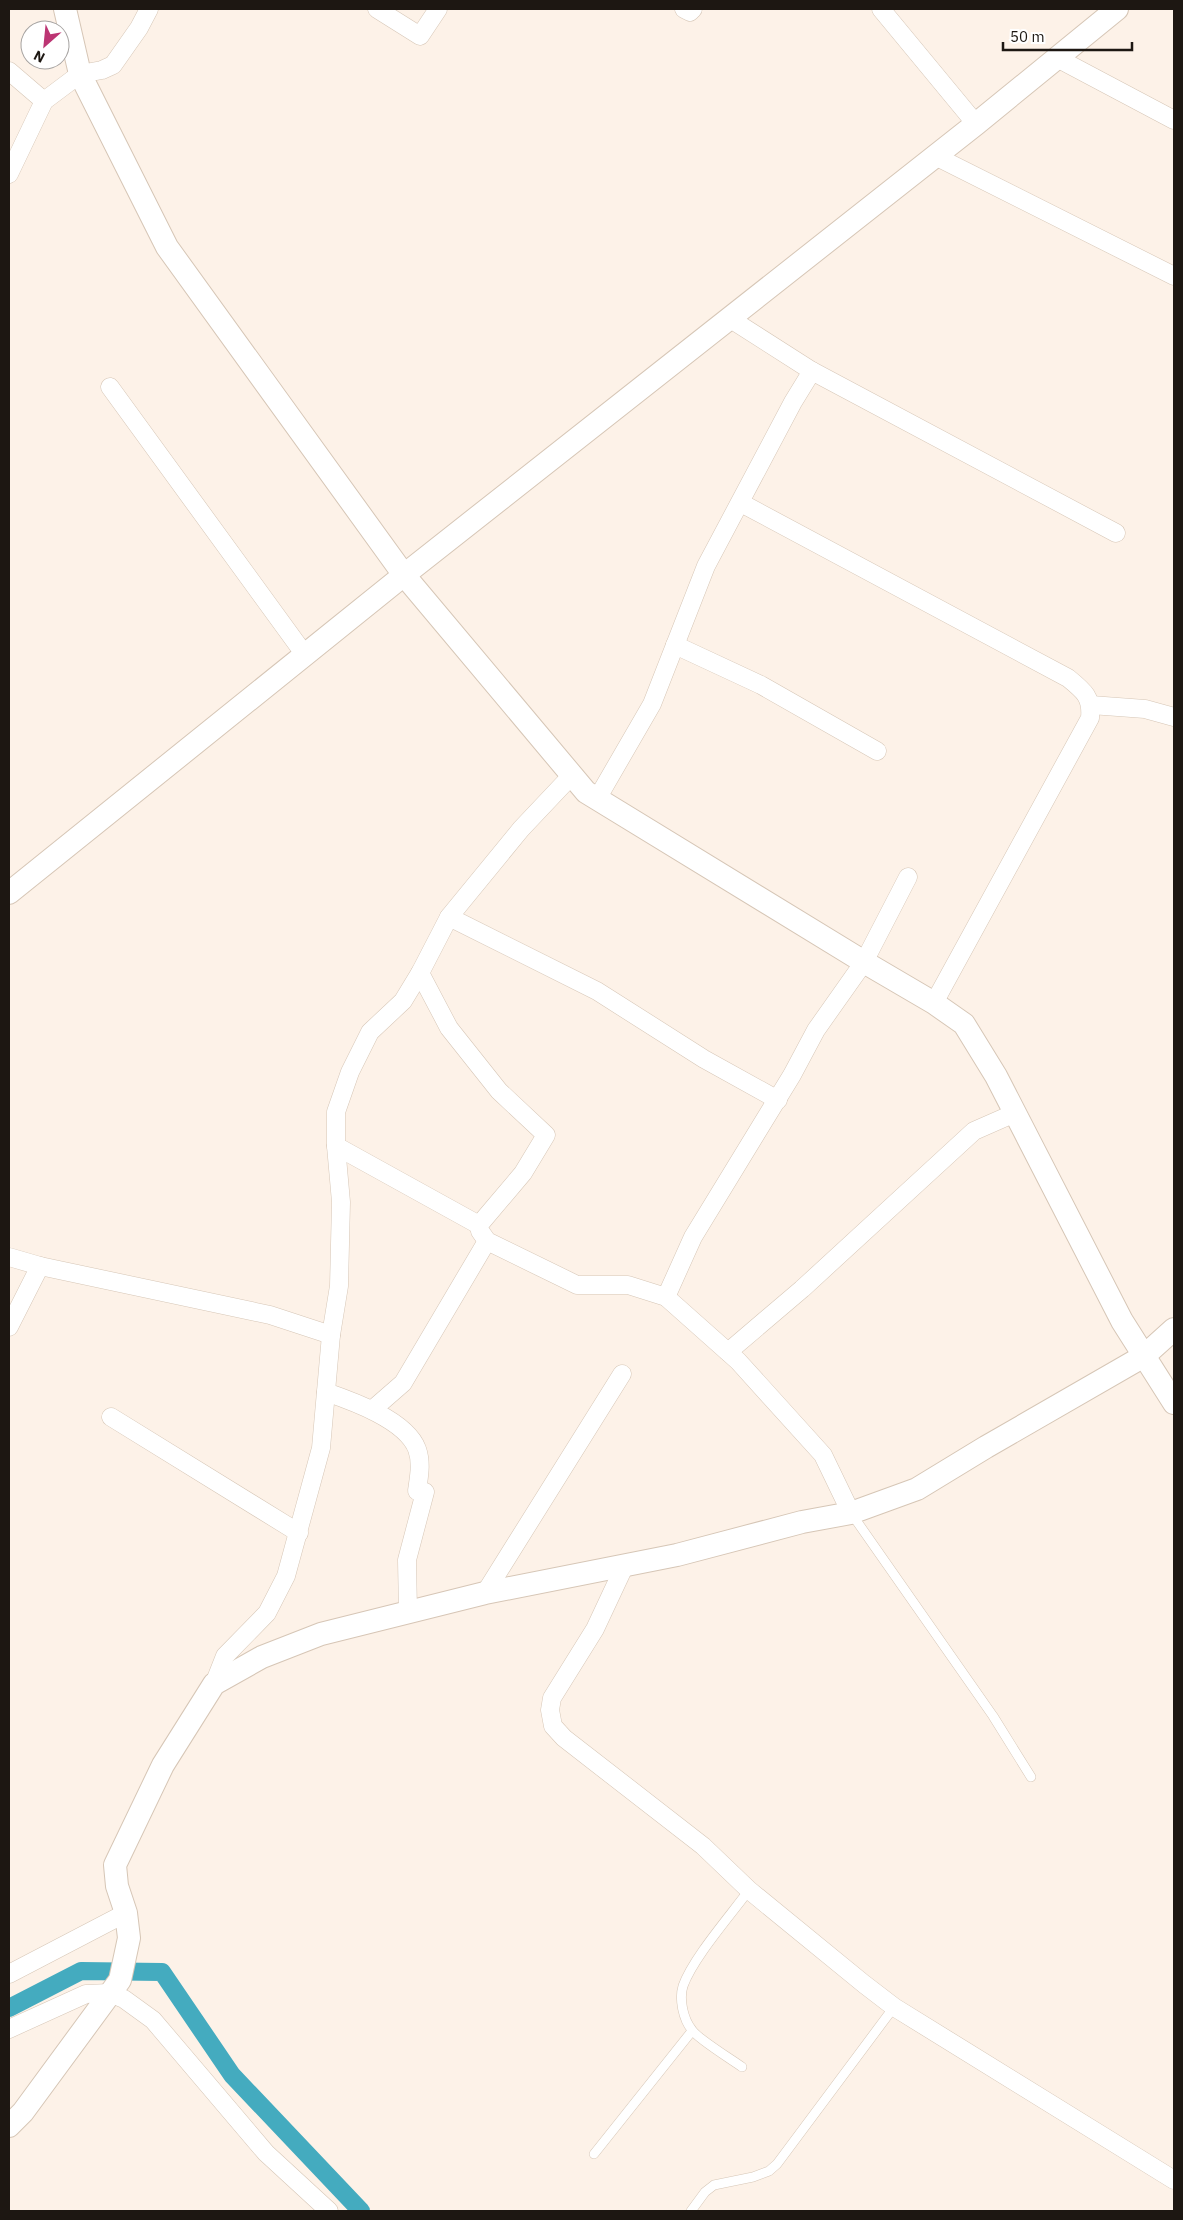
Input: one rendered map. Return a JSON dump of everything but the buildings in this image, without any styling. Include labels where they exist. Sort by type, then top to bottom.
[{"type":"street","points":[[65,9],[80,74],[167,247],[404,575],[586,792],[934,1003],[964,1024],[996,1076],[1122,1321],[1174,1403]]},
{"type":"street","points":[[9,174],[44,101],[80,74],[102,70],[113,65],[139,28],[149,9]]},
{"type":"street","points":[[377,9],[420,36],[438,9]]},
{"type":"street","points":[[684,9],[690,12],[693,9]]},
{"type":"street","points":[[881,9],[976,124]]},
{"type":"street","points":[[9,893],[404,575],[936,156],[1116,9]]},
{"type":"street","points":[[1057,58],[1174,120]]},
{"type":"street","points":[[9,71],[44,101]]},
{"type":"street","points":[[936,156],[1174,276]]},
{"type":"street","points":[[729,318],[812,371],[1116,533]]},
{"type":"street","points":[[597,799],[652,704],[706,566],[793,402],[812,371]]},
{"type":"street","points":[[110,387],[305,655]]},
{"type":"street","points":[[741,503],[1068,678],[1084,691],[1091,705],[1090,718],[934,1003]]},
{"type":"street","points":[[675,645],[761,685],[876,751]]},
{"type":"street","points":[[1091,705],[1145,709],[1174,717]]},
{"type":"street","points":[[9,2126],[23,2112],[115,1986],[129,1938],[126,1913],[117,1886],[115,1865],[163,1765],[214,1684],[225,1656],[267,1613],[286,1576],[321,1448],[331,1335],[340,1276],[341,1202],[336,1146],[336,1112],[350,1072],[370,1032],[403,1001],[449,917],[521,829],[572,775]]},
{"type":"street","points":[[666,1297],[693,1237],[778,1100],[816,1030],[864,962],[908,877]]},
{"type":"street","points":[[449,917],[597,991],[704,1060],[778,1100]]},
{"type":"street","points":[[420,973],[449,1028],[476,1064],[499,1091],[546,1135],[523,1173],[479,1225],[480,1231],[487,1241],[577,1285],[628,1285],[666,1297],[738,1361],[823,1455],[851,1513]]},
{"type":"street","points":[[728,1352],[802,1289],[974,1131],[1014,1113]]},
{"type":"street","points":[[336,1146],[479,1225]]},
{"type":"street","points":[[372,1410],[403,1383],[487,1241]]},
{"type":"street","points":[[9,1257],[40,1266],[270,1315],[331,1335]]},
{"type":"street","points":[[9,1327],[40,1266]]},
{"type":"street","points":[[214,1684],[262,1657],[321,1634],[485,1592],[677,1555],[802,1522],[851,1513],[917,1489],[1144,1356],[1174,1329]]},
{"type":"street","points":[[485,1592],[622,1374]]},
{"type":"street","points":[[326,1392],[358,1402],[372,1410],[397,1426],[416,1447],[420,1466],[421,1491],[408,1560],[408,1612]]},
{"type":"street","points":[[111,1417],[299,1533]]},
{"type":"street","points":[[625,1565],[595,1628],[552,1698],[550,1710],[553,1726],[564,1738],[590,1759],[703,1846],[748,1890],[894,2007],[1174,2180]]},
{"type":"street","points":[[9,1974],[126,1913]]},
{"type":"street","points":[[9,2029],[86,1994],[115,1986]]},
{"type":"street","points":[[115,1986],[153,2020],[266,2153],[329,2211]]},
{"type":"lane","points":[[851,1513],[993,1716],[1032,1776]]},
{"type":"lane","points":[[742,2067],[692,2031],[681,1999],[683,1987],[693,1966],[748,1890]]},
{"type":"lane","points":[[691,2211],[706,2192],[714,2186],[753,2177],[769,2171],[778,2164],[894,2007]]},
{"type":"lane","points":[[594,2154],[692,2031]]},
{"type":"waterway","points":[[9,2008],[81,1971],[162,1972],[232,2075],[361,2211]]}]
